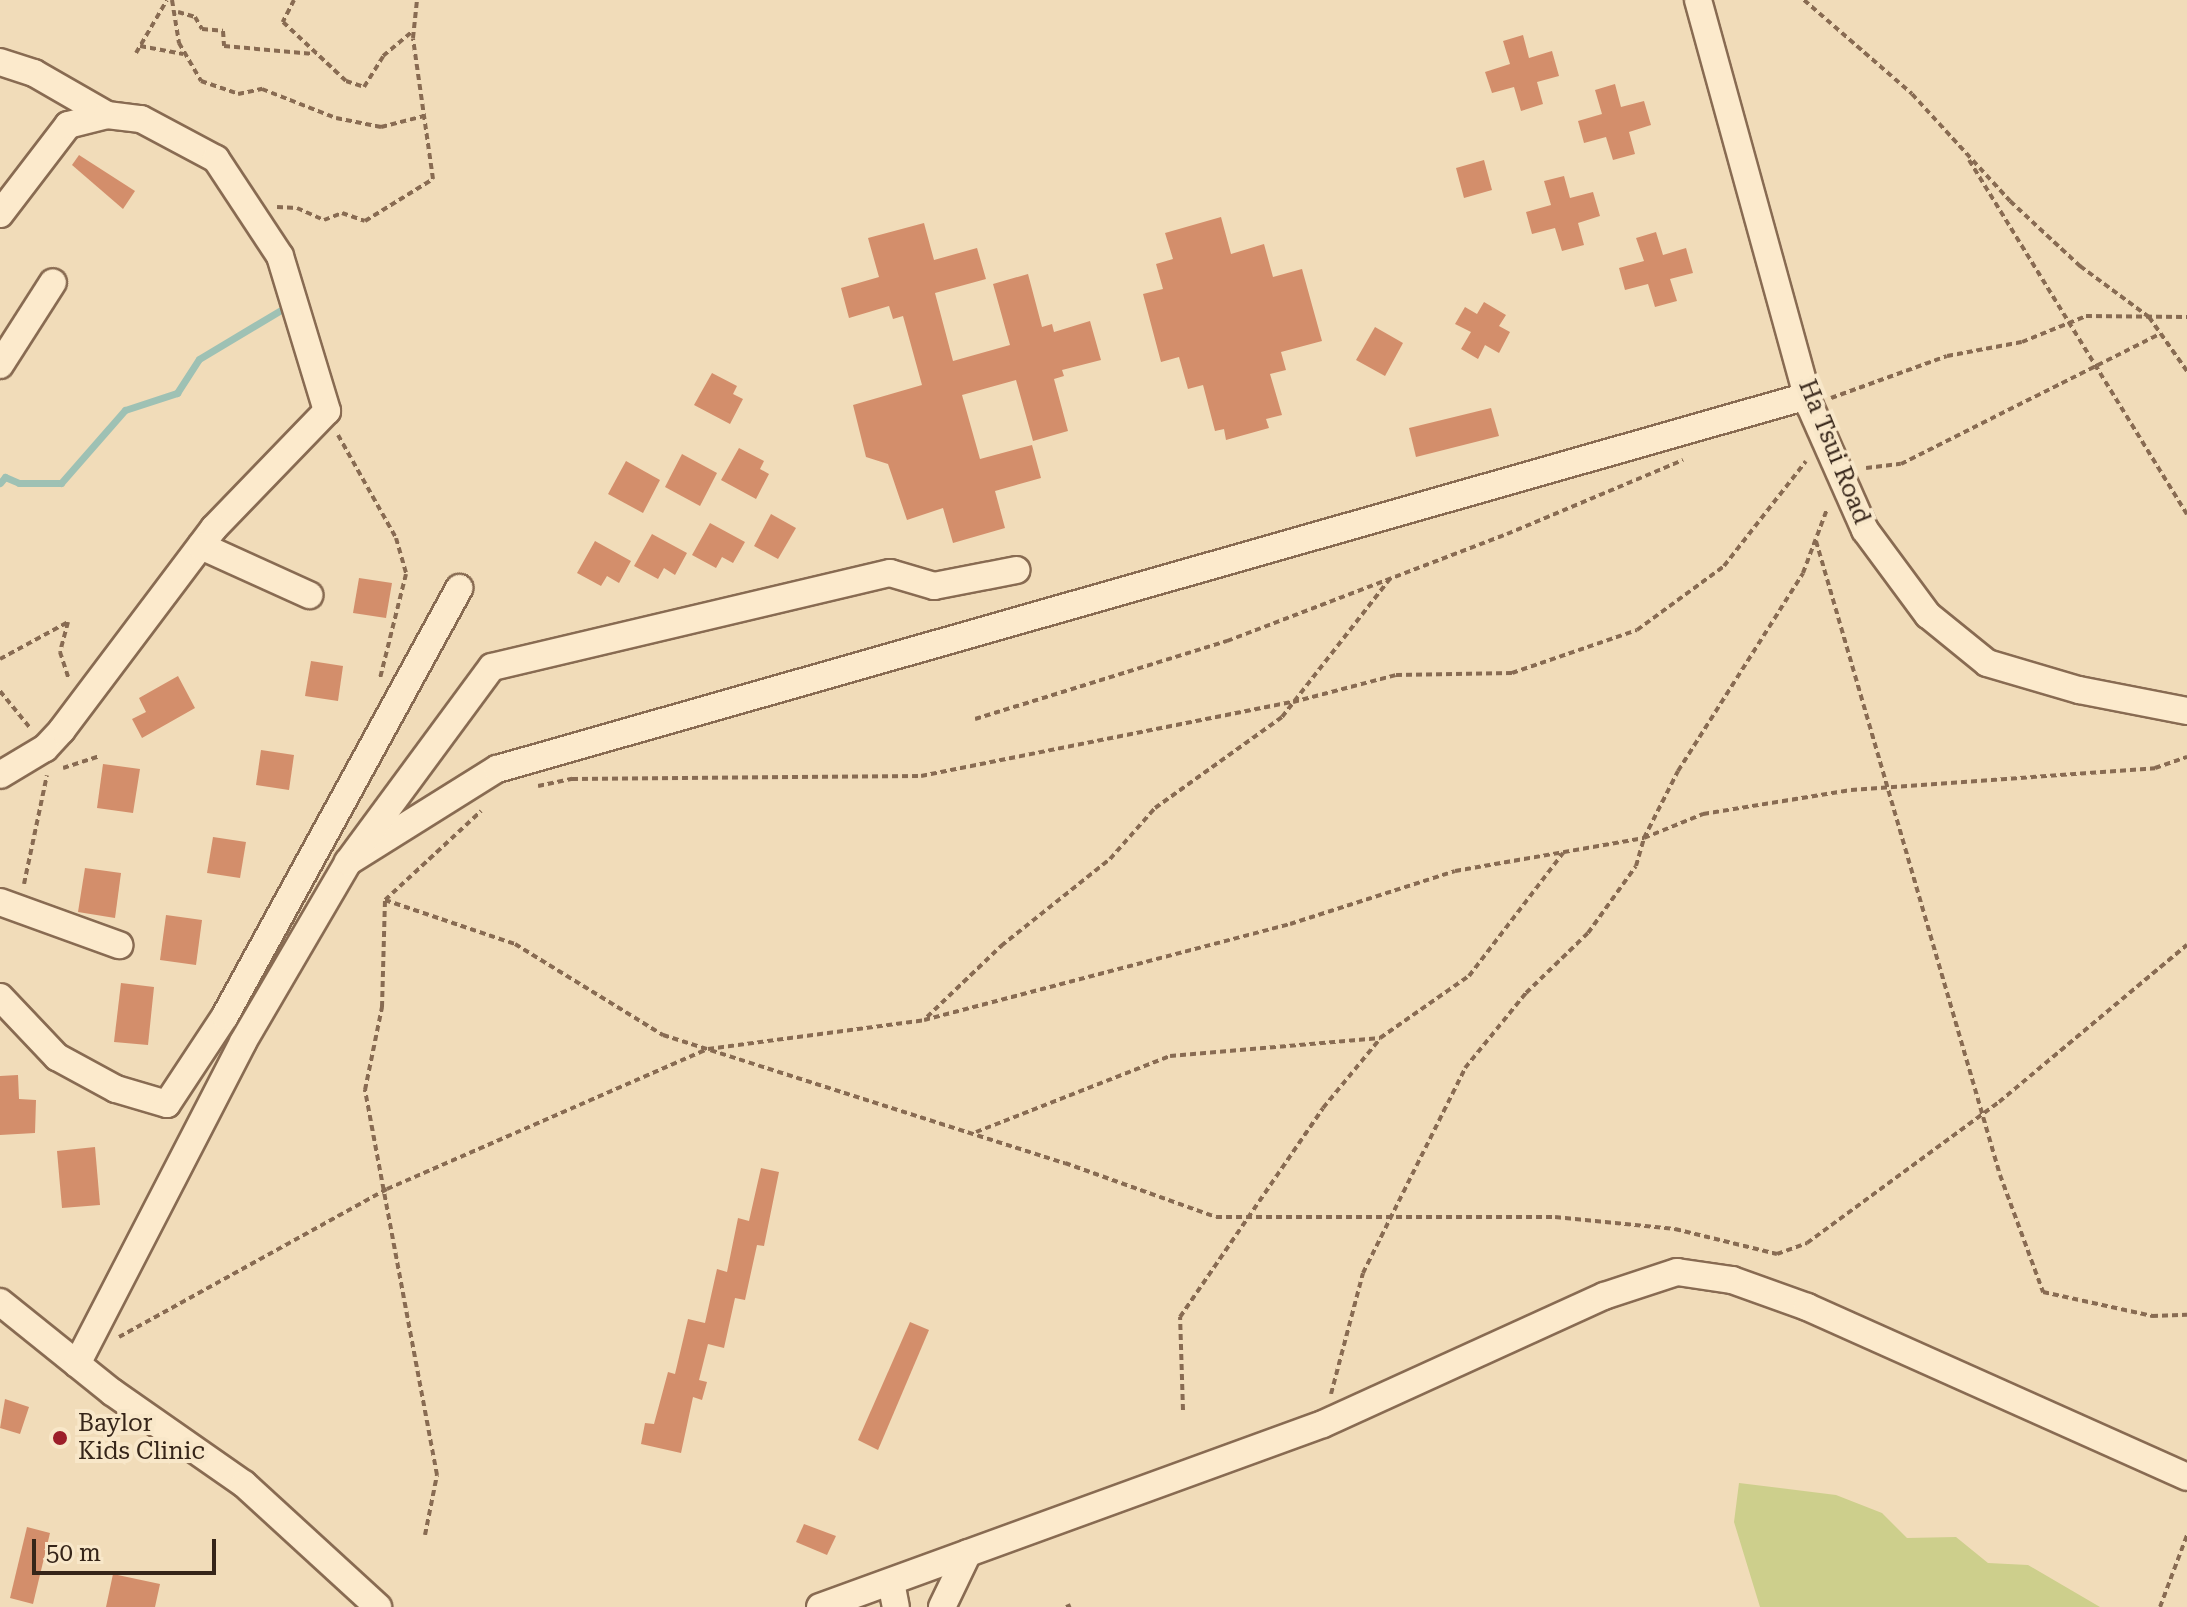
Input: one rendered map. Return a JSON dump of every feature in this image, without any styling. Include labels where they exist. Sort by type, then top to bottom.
[{"type":"street","name":"Ha Tsui Road","points":[[1698,0],[1809,401],[1865,530],[1928,615],[1987,663],[2079,690],[2187,711]]},
{"type":"street","points":[[0,62],[34,73],[107,115]]},
{"type":"street","points":[[0,214],[68,125],[107,115],[141,119],[216,159],[250,206],[280,256],[327,411],[201,546],[82,704],[46,760],[0,775]]},
{"type":"street","points":[[0,365],[53,282]]},
{"type":"street","points":[[348,862],[497,769],[1809,401]]},
{"type":"street","points":[[201,546],[309,595]]},
{"type":"street","points":[[77,1364],[243,1042],[348,862],[492,667],[890,573],[934,586],[1016,570]]},
{"type":"street","points":[[0,997],[57,1057],[116,1089],[167,1104],[225,1016],[459,588]]},
{"type":"street","points":[[10,905],[119,945]]},
{"type":"street","points":[[820,1607],[893,1594],[968,1553],[1323,1424],[1604,1296],[1677,1272],[1732,1280],[1807,1307],[2187,1477]]},
{"type":"street","points":[[0,1302],[77,1364],[244,1484],[378,1607]]},
{"type":"street","points":[[942,1607],[968,1553]]},
{"type":"path","points":[[136,53],[169,0],[177,11],[183,54],[201,81],[238,94],[262,89],[336,118],[381,127],[424,116]]},
{"type":"path","points":[[294,0],[283,22],[346,81],[364,87],[383,56],[414,31]]},
{"type":"path","points":[[250,206],[297,208],[324,220],[342,213],[365,221],[433,179],[414,31],[417,0]]},
{"type":"path","points":[[1804,0],[1912,94],[1964,151],[2080,266],[2149,317],[2187,371]]},
{"type":"path","points":[[177,11],[195,17],[202,29],[223,31],[224,46],[317,55]]},
{"type":"path","points":[[140,46],[183,54]]},
{"type":"path","points":[[1964,151],[2067,324],[2187,514]]},
{"type":"path","points":[[1809,401],[1947,356],[2022,342],[2086,316],[2187,317]]},
{"type":"path","points":[[1323,1424],[1363,1273],[1393,1216],[1428,1135],[1465,1068],[1526,993],[1588,933],[1636,866],[1644,838],[1678,771],[1803,573],[1841,471],[1901,464],[2160,334]]},
{"type":"path","points":[[327,411],[372,503],[396,538],[406,574],[378,687],[388,717]]},
{"type":"path","points":[[528,788],[572,779],[921,776],[1293,702],[1396,675],[1512,673],[1637,630],[1724,566],[1825,438]]},
{"type":"path","points":[[975,719],[1227,641],[1695,455]]},
{"type":"path","points":[[1816,539],[2000,1175],[2043,1292],[2152,1316],[2187,1315]]},
{"type":"path","points":[[924,1020],[1001,946],[1110,859],[1155,808],[1220,765],[1293,702],[1392,578]]},
{"type":"path","points":[[0,659],[68,622],[60,652],[82,704]]},
{"type":"path","points":[[0,691],[46,760],[10,905]]},
{"type":"path","points":[[112,1342],[387,1189],[708,1049],[924,1020],[1290,924],[1455,871],[1644,838],[1703,814],[1887,787],[2044,779],[2155,768],[2187,757]]},
{"type":"path","points":[[425,1535],[437,1475],[387,1189],[365,1090],[382,1007],[385,900],[487,805]]},
{"type":"path","points":[[1183,1410],[1180,1317],[1323,1108],[1380,1038],[1469,976],[1564,852]]},
{"type":"path","points":[[385,900],[515,944],[663,1035],[973,1133],[1216,1217],[1555,1217],[1675,1229],[1777,1254],[1807,1243],[1984,1114],[2187,945]]},
{"type":"path","points":[[973,1133],[1170,1056],[1380,1038]]},
{"type":"path","points":[[2160,1607],[2187,1535]]},
{"type":"green space","points":[[1739,1483],[1836,1495],[1882,1513],[1907,1538],[1956,1537],[1988,1563],[2028,1565],[2100,1607],[1760,1607],[1734,1522]]},
{"type":"building","points":[[1523,35],[1529,58],[1552,51],[1559,76],[1537,82],[1543,104],[1521,111],[1514,87],[1492,93],[1485,72],[1510,64],[1503,41]]},
{"type":"building","points":[[1615,84],[1621,107],[1644,101],[1651,125],[1629,132],[1635,154],[1613,160],[1606,137],[1584,143],[1578,121],[1602,114],[1595,90]]},
{"type":"building","points":[[79,155],[135,191],[123,209],[72,165]]},
{"type":"building","points":[[1484,160],[1492,190],[1464,198],[1456,168]]},
{"type":"building","points":[[1564,176],[1570,198],[1593,192],[1600,216],[1578,223],[1584,245],[1562,251],[1555,228],[1532,234],[1526,212],[1551,205],[1544,181]]},
{"type":"building","points":[[1221,217],[1231,254],[1264,244],[1273,277],[1302,269],[1322,341],[1281,352],[1286,370],[1270,374],[1282,415],[1266,419],[1269,428],[1226,440],[1224,429],[1215,431],[1203,385],[1188,389],[1179,357],[1161,362],[1143,294],[1163,289],[1156,264],[1173,259],[1165,233]]},
{"type":"building","points":[[924,223],[934,260],[977,248],[986,279],[935,293],[953,361],[1010,345],[993,284],[1028,274],[1042,327],[1052,324],[1054,332],[1090,321],[1101,360],[1062,370],[1064,376],[1054,379],[1068,431],[1033,441],[1016,380],[962,395],[980,459],[1032,445],[1041,478],[995,491],[1005,528],[953,543],[943,508],[907,520],[888,464],[866,457],[853,405],[922,385],[903,316],[893,319],[889,306],[849,318],[841,288],[879,277],[868,238]]},
{"type":"building","points":[[1656,232],[1663,255],[1686,248],[1693,273],[1670,279],[1677,301],[1655,307],[1648,284],[1625,290],[1619,268],[1644,261],[1636,238]]},
{"type":"building","points":[[1484,302],[1506,315],[1499,326],[1510,332],[1499,353],[1485,345],[1478,359],[1461,349],[1471,332],[1455,324],[1465,307],[1477,314]]},
{"type":"building","points":[[1375,327],[1403,343],[1385,376],[1356,360]]},
{"type":"building","points":[[712,373],[737,386],[733,394],[743,399],[730,424],[694,405]]},
{"type":"building","points":[[1491,408],[1499,436],[1416,457],[1409,428]]},
{"type":"building","points":[[739,448],[764,461],[760,469],[769,474],[756,499],[721,480]]},
{"type":"building","points":[[682,454],[717,473],[700,506],[665,487]]},
{"type":"building","points":[[626,461],[660,480],[643,513],[608,494]]},
{"type":"building","points":[[771,514],[796,528],[778,559],[754,546]]},
{"type":"building","points":[[710,523],[745,542],[733,563],[722,557],[716,568],[692,555]]},
{"type":"building","points":[[652,534],[687,553],[675,575],[664,568],[658,579],[634,566]]},
{"type":"building","points":[[595,541],[631,561],[619,583],[607,576],[601,586],[577,573]]},
{"type":"building","points":[[359,578],[392,583],[386,618],[353,613]]},
{"type":"building","points":[[311,661],[343,666],[338,701],[305,696]]},
{"type":"building","points":[[178,676],[195,708],[142,738],[132,719],[146,712],[139,698]]},
{"type":"building","points":[[261,750],[294,755],[289,790],[256,785]]},
{"type":"building","points":[[103,764],[140,769],[133,813],[97,808]]},
{"type":"building","points":[[213,837],[246,842],[240,878],[207,873]]},
{"type":"building","points":[[85,868],[121,873],[115,918],[78,912]]},
{"type":"building","points":[[166,915],[202,920],[196,965],[160,960]]},
{"type":"building","points":[[121,983],[154,987],[148,1045],[114,1042]]},
{"type":"building","points":[[18,1075],[19,1099],[36,1100],[35,1133],[0,1135],[0,1076]]},
{"type":"building","points":[[95,1147],[100,1205],[62,1208],[57,1151]]},
{"type":"building","points":[[761,1168],[779,1172],[764,1246],[757,1245],[745,1300],[735,1298],[724,1348],[708,1344],[699,1380],[707,1382],[702,1400],[693,1397],[681,1453],[641,1444],[645,1423],[654,1424],[668,1372],[675,1374],[688,1319],[705,1323],[717,1269],[727,1272],[738,1218],[749,1221]]},
{"type":"building","points":[[910,1322],[929,1330],[878,1450],[858,1440]]},
{"type":"building","points":[[5,1399],[29,1407],[20,1434],[0,1428]]},
{"type":"building","points":[[804,1524],[836,1536],[827,1555],[796,1542]]},
{"type":"building","points":[[27,1527],[50,1533],[33,1604],[10,1598]]},
{"type":"building","points":[[113,1574],[160,1584],[155,1607],[106,1607]]},
{"type":"waterway","points":[[0,483],[5,477],[19,483],[61,483],[125,410],[177,393],[199,359],[281,310]]},
{"type":"place","name":"Baylor Kids Clinic","points":[[60,1438]]}]
